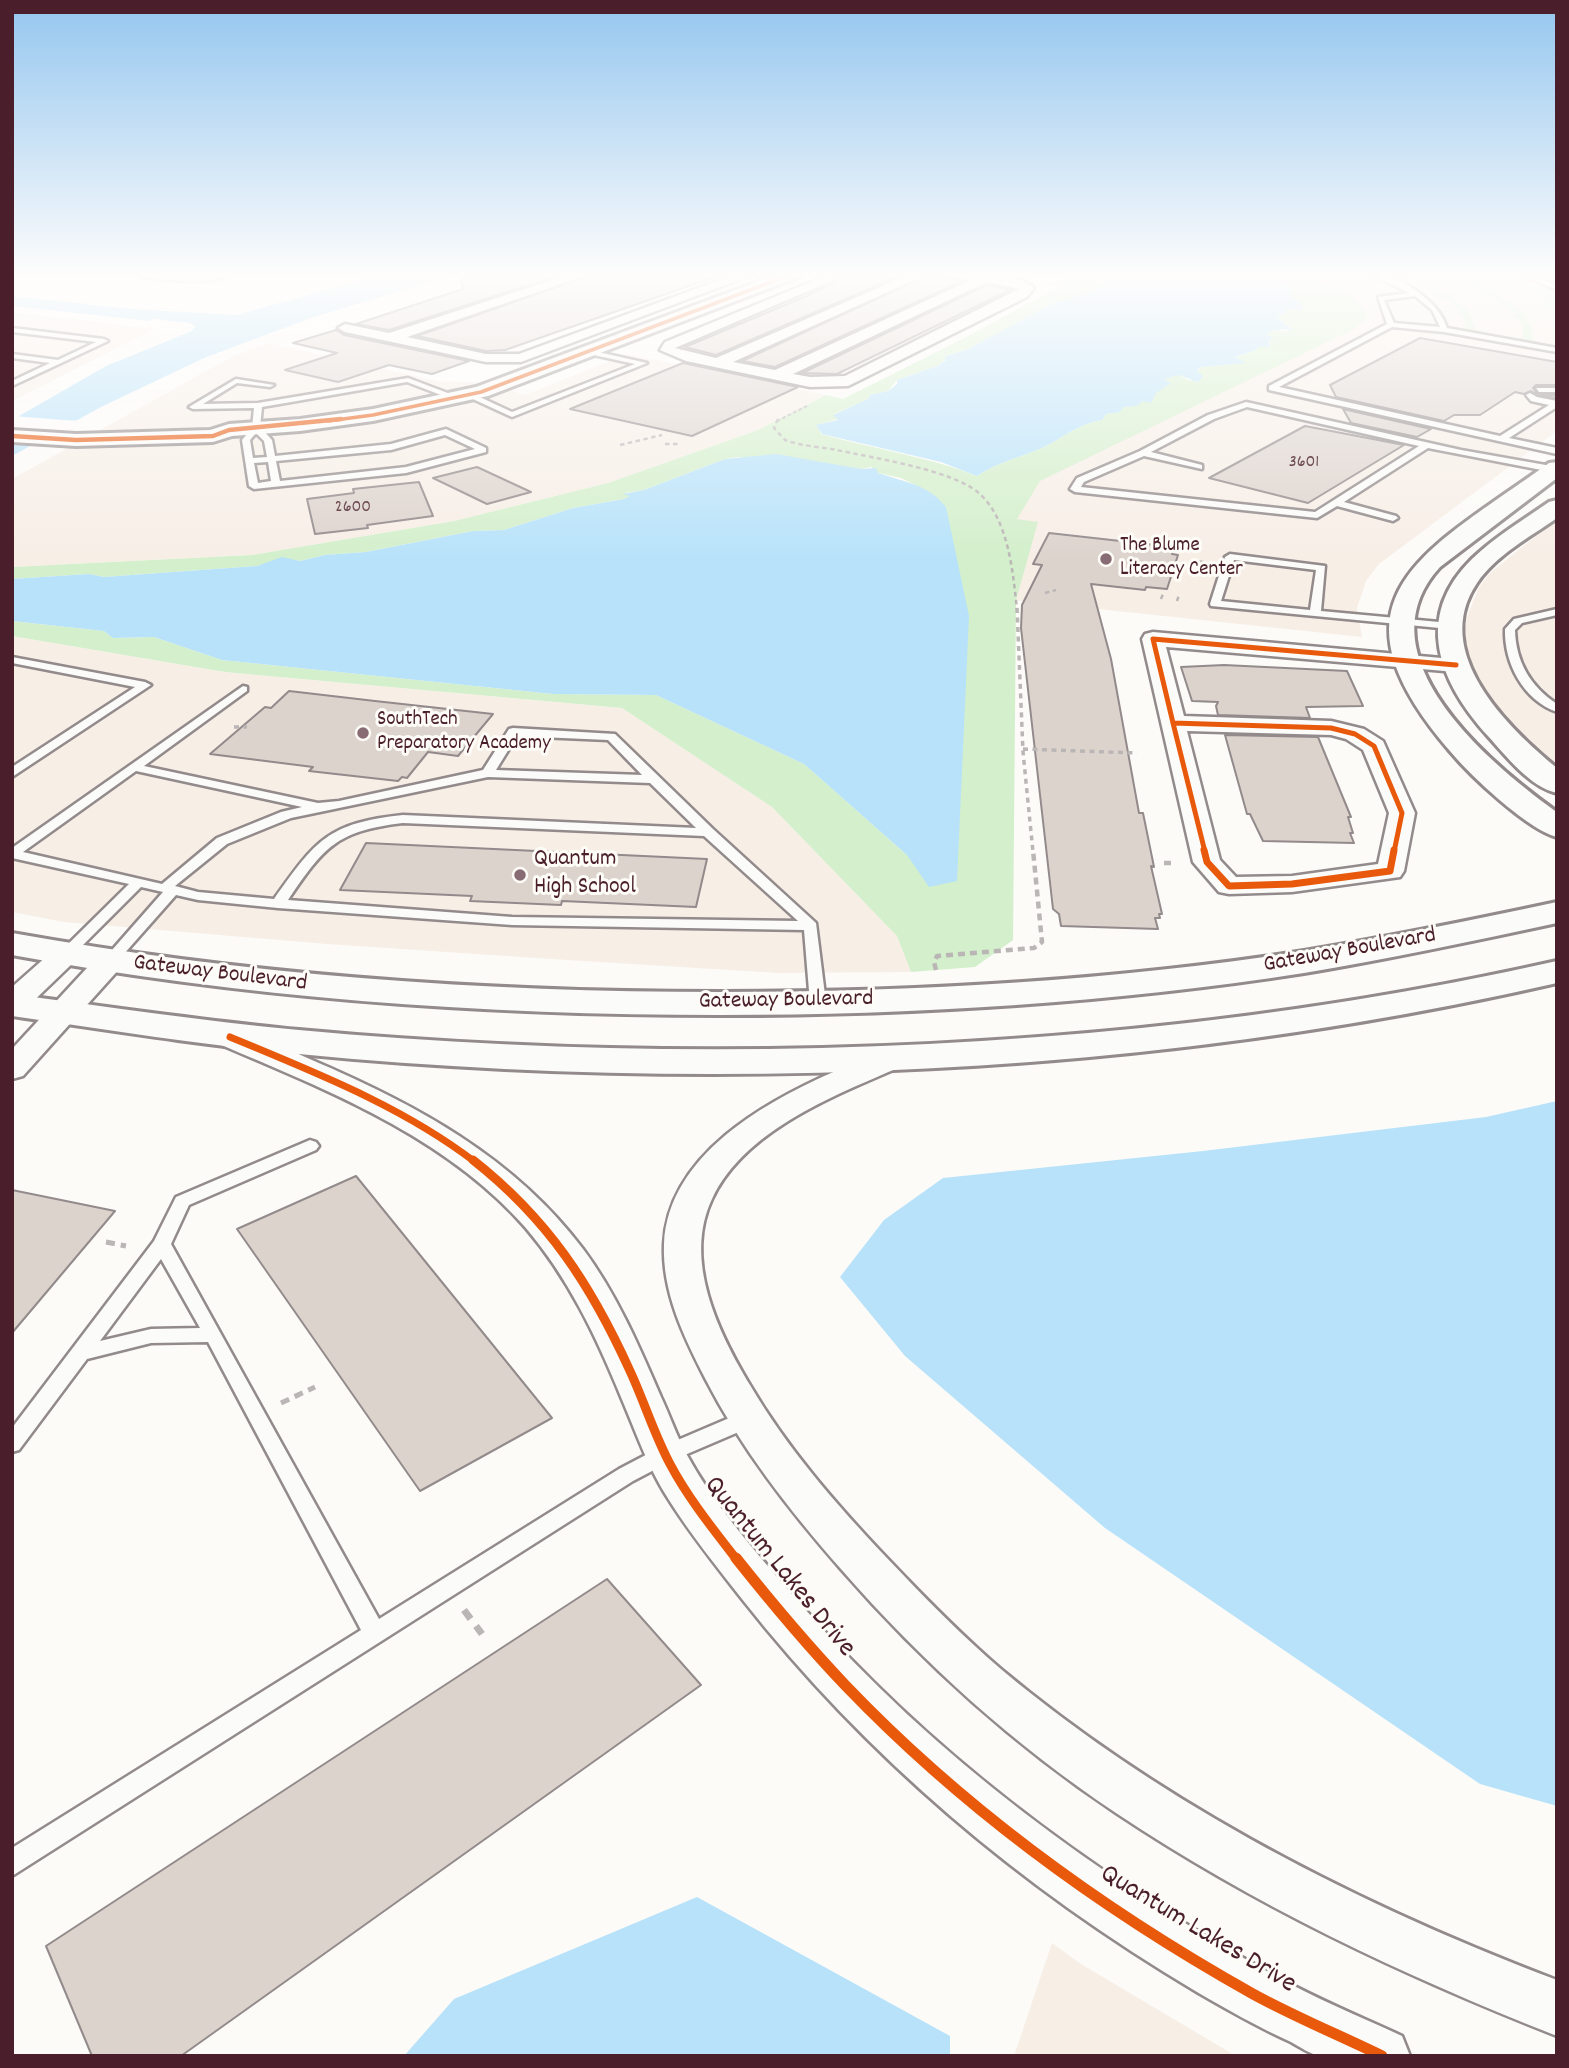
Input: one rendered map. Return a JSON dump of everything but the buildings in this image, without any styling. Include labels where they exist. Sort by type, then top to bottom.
[{"type":"street","points":[[12,436],[76,440],[214,436],[229,430],[338,421],[462,396],[546,370]]},
{"type":"street","points":[[751,370],[826,383],[857,379],[876,370]]},
{"type":"street","points":[[778,375],[790,370]]},
{"type":"street","points":[[12,423],[95,428],[215,426],[229,430]]},
{"type":"street","points":[[1556,465],[1432,561],[1410,590],[1401,621],[1402,644],[1407,661],[1434,714],[1477,764],[1557,827]]},
{"type":"street","points":[[1557,506],[1475,571],[1455,601],[1450,625],[1456,665],[1469,692],[1512,745],[1557,784]]},
{"type":"street","points":[[1172,723],[1331,728],[1355,734],[1374,746],[1402,813],[1390,871],[1292,884],[1229,886],[1207,862],[1172,723],[1153,639],[1456,665]]},
{"type":"street","name":"Gateway Boulevard","points":[[12,944],[110,961],[257,980],[428,995],[621,1003],[818,1003],[1116,985],[1255,968],[1386,948],[1557,912]]},
{"type":"street","points":[[12,1004],[65,954]]},
{"type":"street","points":[[12,1069],[110,961]]},
{"type":"street","points":[[12,1004],[230,1037],[416,1053],[564,1060],[702,1062],[896,1057],[1094,1044],[1248,1026],[1395,1004],[1557,972]]},
{"type":"street","name":"Quantum Lakes Drive","points":[[230,1037],[353,1089],[412,1119],[447,1140],[509,1189],[571,1260],[624,1358],[670,1465],[734,1556],[811,1650],[899,1740],[1014,1839],[1124,1916],[1254,1995],[1382,2056]]},
{"type":"street","points":[[896,1057],[769,1116],[730,1146],[693,1199],[682,1243],[689,1302],[718,1365],[748,1419],[803,1497],[921,1627],[1001,1699],[1087,1763],[1243,1865],[1398,1944],[1557,2008]]},
{"type":"lane","points":[[12,384],[43,370]]},
{"type":"lane","points":[[270,385],[236,381],[193,407],[257,405],[408,380],[512,415],[627,370]]},
{"type":"lane","points":[[1307,370],[1272,388],[1501,439],[1556,465]]},
{"type":"lane","points":[[292,390],[314,396]]},
{"type":"lane","points":[[1539,390],[1557,390]]},
{"type":"lane","points":[[1530,395],[1534,399],[1556,404]]},
{"type":"lane","points":[[1427,445],[1317,515],[1075,489],[1080,480],[1143,453],[1211,417],[1246,404],[1427,445],[1556,465]]},
{"type":"lane","points":[[1501,439],[1556,404]]},
{"type":"lane","points":[[248,461],[391,447],[446,432],[483,450],[406,470],[254,486],[248,461],[246,440],[256,428],[257,405]]},
{"type":"lane","points":[[256,428],[267,438],[276,483]]},
{"type":"lane","points":[[1143,453],[1199,467]]},
{"type":"lane","points":[[1336,503],[1393,518]]},
{"type":"lane","points":[[1315,613],[1321,568],[1230,557],[1215,604],[1401,621],[1450,625]]},
{"type":"lane","points":[[1557,612],[1518,621],[1510,629],[1508,646],[1530,688],[1557,709]]},
{"type":"lane","points":[[12,660],[145,685],[12,773]]},
{"type":"lane","points":[[243,689],[12,854],[198,896],[278,904],[512,921],[811,926]]},
{"type":"lane","points":[[488,773],[513,732],[611,737],[708,832],[811,926],[818,1003]]},
{"type":"lane","points":[[133,766],[317,807]]},
{"type":"lane","points":[[110,961],[169,889],[222,841],[286,815],[488,773],[655,779]]},
{"type":"lane","points":[[278,904],[318,849],[337,832],[368,822],[403,819],[708,832]]},
{"type":"lane","points":[[65,954],[138,883]]},
{"type":"lane","points":[[12,1444],[162,1244],[181,1201],[310,1146]]},
{"type":"lane","points":[[162,1244],[374,1632]]},
{"type":"lane","points":[[80,1353],[151,1336],[214,1335]]},
{"type":"lane","points":[[12,1863],[626,1475],[666,1454],[748,1419]]},
{"type":"path","points":[[816,403],[777,419],[775,432],[782,439],[797,443],[958,480],[979,492],[992,507],[1008,555],[1015,594],[1023,749],[1042,942],[1034,948],[937,956],[934,962],[937,974]]},
{"type":"path","points":[[620,445],[663,435]]},
{"type":"path","points":[[665,444],[679,444]]},
{"type":"path","points":[[1045,593],[1056,590]]},
{"type":"path","points":[[1161,599],[1163,594]]},
{"type":"path","points":[[1177,601],[1179,595]]},
{"type":"path","points":[[234,727],[247,727]]},
{"type":"path","points":[[1023,749],[1137,753]]},
{"type":"path","points":[[281,1403],[315,1387]]},
{"type":"path","points":[[462,1607],[482,1634]]},
{"type":"shaded area","points":[[12,370],[75,370],[12,401]]},
{"type":"shaded area","points":[[209,370],[386,370],[437,381],[486,383],[525,395],[588,370],[702,370],[826,395],[758,430],[608,483],[454,521],[252,555],[12,567],[12,479]]},
{"type":"shaded area","points":[[1254,370],[1557,370],[1557,431],[1379,564],[1366,581],[1357,608],[1362,637],[994,598],[1003,529],[1031,479]]},
{"type":"shaded area","points":[[1557,519],[1557,769],[1530,746],[1497,710],[1471,663],[1465,642],[1465,622],[1479,587],[1490,573]]},
{"type":"shaded area","points":[[12,636],[225,672],[622,708],[772,807],[897,936],[911,972],[778,973],[551,959],[64,922],[12,912]]},
{"type":"shaded area","points":[[1052,1943],[1081,1964],[1236,2056],[1014,2056]]},
{"type":"green space","points":[[902,370],[927,370],[897,380],[888,391],[869,395],[870,398],[834,414],[838,419],[817,425],[821,434],[938,463],[977,476],[1044,447],[1078,428],[1102,420],[1106,414],[1120,412],[1123,407],[1135,406],[1169,382],[1162,379],[1179,375],[1191,381],[1199,370],[1270,370],[1040,481],[1017,519],[1038,522],[1016,600],[1013,940],[975,967],[911,972],[897,936],[772,807],[622,708],[225,672],[12,636],[12,621],[104,631],[113,638],[154,637],[222,660],[553,694],[656,695],[804,764],[907,855],[915,485],[901,478],[878,473],[871,467],[862,469],[738,457],[725,459],[644,490],[625,493],[632,496],[624,499],[573,508],[504,530],[473,531],[366,552],[325,555],[300,561],[282,558],[257,566],[104,577],[89,574],[12,579],[12,567],[252,555],[454,521],[608,483],[758,430],[826,395],[843,399]]},
{"type":"water","points":[[100,370],[180,370],[101,407],[12,456],[12,420]]},
{"type":"water","points":[[927,370],[1198,370],[1203,376],[1198,382],[1179,375],[1164,379],[1171,383],[1156,393],[1151,403],[1143,401],[1136,406],[1123,407],[1120,412],[1106,414],[1102,420],[1078,428],[1044,447],[977,476],[941,462],[822,434],[816,425],[838,420],[833,415],[870,398],[869,395],[888,391],[897,384],[897,380]]},
{"type":"water","points":[[776,454],[862,469],[876,468],[878,473],[931,493],[946,507],[969,616],[957,881],[929,887],[907,855],[804,764],[656,695],[553,694],[222,660],[154,637],[113,638],[104,631],[12,621],[12,579],[89,574],[104,577],[257,566],[282,557],[300,561],[325,555],[366,552],[473,531],[504,530],[573,508],[624,499],[630,496],[623,494],[644,490],[725,459]]},
{"type":"water","points":[[1557,1101],[1557,1806],[1480,1784],[1105,1528],[905,1356],[840,1277],[884,1220],[943,1178],[1203,1151],[1486,1117]]},
{"type":"water","points":[[697,1897],[950,2036],[950,2056],[404,2056],[454,1999]]},
{"type":"pier","points":[[13,416],[83,421],[39,446],[12,445]]},
{"type":"cycle path","points":[[12,436],[76,440],[213,436],[229,430],[300,425],[373,415],[481,392],[543,370]]},
{"type":"cycle path","points":[[1172,723],[1331,728],[1355,734],[1374,746],[1402,813],[1390,871],[1292,884],[1229,886],[1207,862],[1153,639],[1456,665]]},
{"type":"cycle path","points":[[230,1037],[326,1078],[417,1124],[460,1151],[500,1182],[537,1218],[570,1259],[602,1312],[667,1459],[693,1501],[789,1623],[846,1686],[907,1746],[971,1802],[1038,1855],[1108,1905],[1253,1994],[1382,2056]]},
{"type":"place","name":"The Blume Literacy Center","points":[[1106,559]]},
{"type":"place","name":"SouthTech Preparatory Academy","points":[[363,733]]},
{"type":"place","name":"Quantum High School","points":[[520,875]]}]
